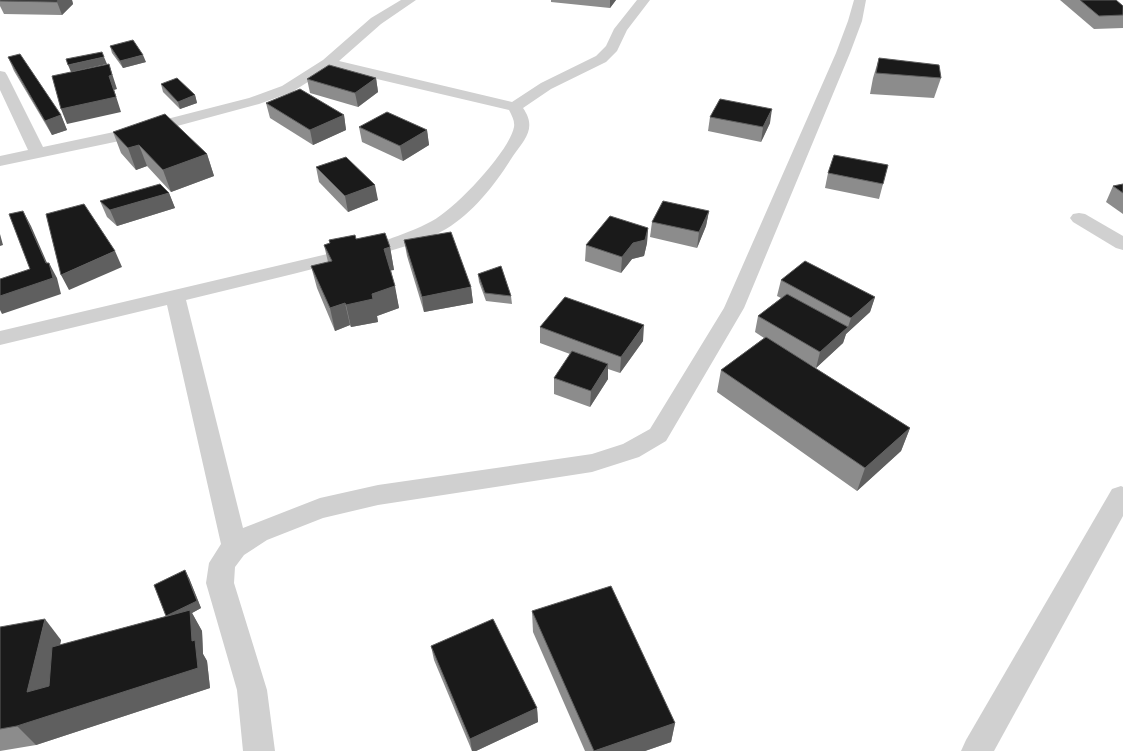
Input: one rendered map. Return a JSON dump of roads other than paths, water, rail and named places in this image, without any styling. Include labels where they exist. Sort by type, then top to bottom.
[{"type":"street","points":[[0,161],[129,134],[254,101],[287,89],[328,63],[376,21],[410,0]]},
{"type":"street","points":[[514,107],[546,86],[601,59],[612,48],[621,29],[644,0]]},
{"type":"street","points":[[259,751],[252,690],[220,583],[222,563],[235,547],[258,532],[320,508],[378,495],[592,463],[631,451],[658,435],[734,308],[785,192],[804,140],[840,60],[855,21],[860,0]]},
{"type":"street","points":[[0,338],[393,244],[440,225],[462,208],[513,146],[522,126],[521,117],[514,107],[400,78],[328,63]]},
{"type":"street","points":[[0,75],[38,153]]},
{"type":"street","points":[[1079,218],[1123,244]]},
{"type":"street","points":[[175,296],[235,547]]},
{"type":"street","points":[[977,751],[1122,496]]}]
